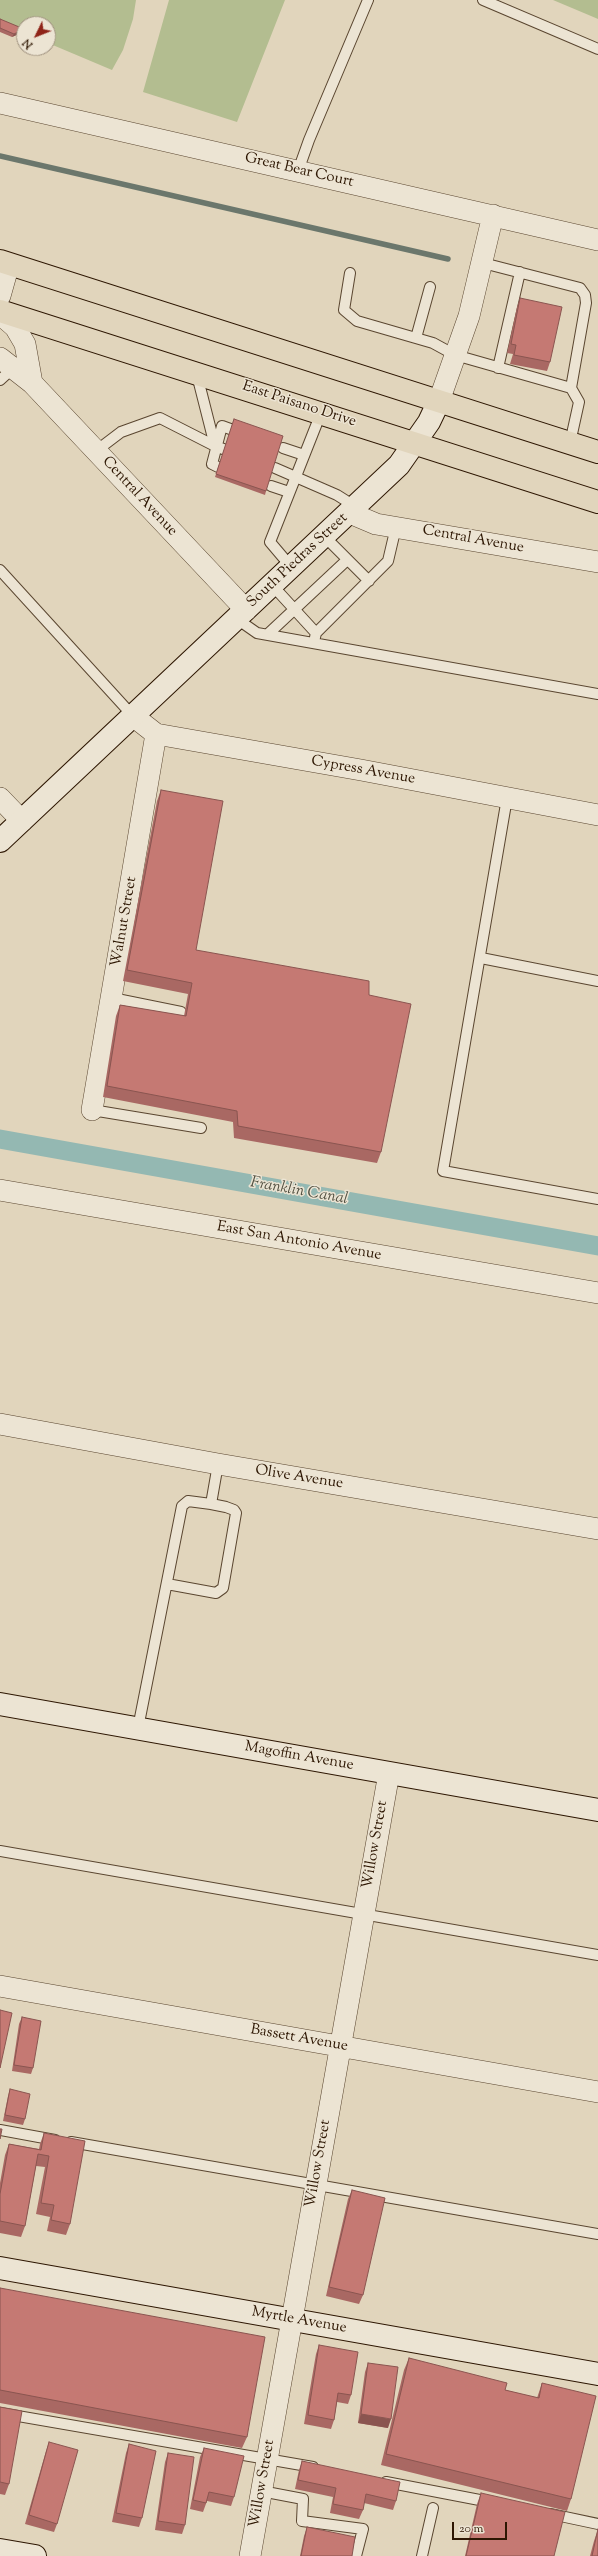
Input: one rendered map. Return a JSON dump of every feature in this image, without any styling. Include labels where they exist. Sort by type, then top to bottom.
[{"type":"main road","points":[[5,263],[598,452]]},
{"type":"main road","name":"East Paisano Drive","points":[[0,312],[196,373],[598,502]]},
{"type":"street","name":"Great Bear Court","points":[[0,103],[598,240]]},
{"type":"street","name":"South Piedras Street","points":[[0,840],[273,586],[399,465],[415,444],[439,401],[469,316],[483,263],[493,216]]},
{"type":"street","points":[[0,296],[5,263]]},
{"type":"street","points":[[0,312],[14,327],[25,344],[32,383]]},
{"type":"street","name":"Central Avenue","points":[[4,369],[32,383],[96,451],[242,615]]},
{"type":"street","name":"Central Avenue","points":[[353,510],[376,524],[598,562]]},
{"type":"street","name":"Cypress Avenue","points":[[133,716],[156,734],[598,815]]},
{"type":"street","name":"Walnut Street","points":[[92,1110],[156,734]]},
{"type":"street","points":[[0,798],[22,821]]},
{"type":"street","name":"East San Antonio Avenue","points":[[0,1190],[598,1293]]},
{"type":"street","name":"Olive Avenue","points":[[0,1424],[218,1464],[598,1529]]},
{"type":"street","name":"Magoffin Avenue","points":[[0,1705],[138,1728],[598,1810]]},
{"type":"street","name":"Willow Street","points":[[250,2556],[388,1773]]},
{"type":"street","name":"Bassett Avenue","points":[[0,1986],[598,2092]]},
{"type":"street","name":"Myrtle Avenue","points":[[0,2268],[598,2374]]},
{"type":"street","points":[[0,2550],[36,2556]]},
{"type":"lane","points":[[298,171],[309,140],[368,0]]},
{"type":"lane","points":[[483,0],[598,49]]},
{"type":"lane","points":[[483,263],[580,288],[585,295],[586,303],[570,388]]},
{"type":"lane","points":[[498,368],[520,272]]},
{"type":"lane","points":[[350,273],[344,310],[357,322],[433,343],[455,355],[570,388],[579,402],[570,443]]},
{"type":"lane","points":[[416,338],[430,288]]},
{"type":"lane","points":[[196,373],[215,446]]},
{"type":"lane","points":[[292,568],[270,542],[321,413]]},
{"type":"lane","points":[[96,451],[121,432],[160,418],[226,450]]},
{"type":"lane","points":[[220,468],[212,464],[215,446],[222,426],[233,430]]},
{"type":"lane","points":[[283,448],[304,455]]},
{"type":"lane","points":[[275,468],[296,475],[337,495],[353,510]]},
{"type":"lane","points":[[271,486],[289,492]]},
{"type":"lane","points":[[315,637],[333,613],[349,597],[369,581],[388,561],[396,527]]},
{"type":"lane","points":[[325,536],[369,581]]},
{"type":"lane","points":[[268,634],[294,610],[333,579],[347,560]]},
{"type":"lane","points":[[0,570],[133,716]]},
{"type":"lane","points":[[273,586],[315,637]]},
{"type":"lane","points":[[242,615],[257,633],[315,637],[598,694]]},
{"type":"lane","points":[[508,798],[443,1171],[598,1199]]},
{"type":"lane","points":[[481,958],[598,981]]},
{"type":"lane","points":[[112,998],[181,1012]]},
{"type":"lane","points":[[92,1110],[201,1128]]},
{"type":"lane","points":[[211,1504],[218,1464]]},
{"type":"lane","points":[[138,1728],[182,1506],[188,1501],[211,1504],[234,1510],[236,1513],[223,1588],[216,1593],[167,1584]]},
{"type":"lane","points":[[0,1850],[598,1955]]},
{"type":"lane","points":[[0,2130],[598,2234]]},
{"type":"lane","points":[[0,2413],[267,2458],[321,2469]]},
{"type":"lane","points":[[375,2480],[498,2504]]},
{"type":"lane","points":[[261,2491],[304,2499],[302,2521],[363,2529],[356,2556]]},
{"type":"lane","points":[[422,2556],[433,2508]]},
{"type":"lane","points":[[544,2513],[598,2524]]},
{"type":"green space","points":[[0,0],[136,0],[133,19],[123,50],[112,70],[56,46],[56,16],[16,16],[16,30],[0,23]]},
{"type":"green space","points":[[169,0],[285,0],[237,122],[143,92]]},
{"type":"green space","points":[[553,0],[598,0],[598,19],[591,16]]},
{"type":"building","points":[[0,19],[16,26],[16,33],[14,34],[0,28]]},
{"type":"building","points":[[520,298],[562,307],[550,362],[514,355],[516,345],[511,344]]},
{"type":"building","points":[[234,419],[283,436],[266,491],[216,474]]},
{"type":"building","points":[[161,790],[223,801],[196,950],[369,981],[369,995],[411,1004],[381,1152],[238,1126],[237,1111],[107,1086],[120,1005],[186,1016],[192,983],[127,970]]},
{"type":"building","points":[[0,2010],[12,2013],[0,2068]]},
{"type":"building","points":[[22,2017],[41,2021],[33,2068],[14,2065]]},
{"type":"building","points":[[10,2089],[30,2094],[25,2119],[5,2115]]},
{"type":"building","points":[[44,2133],[85,2141],[70,2224],[51,2220],[54,2205],[41,2203],[49,2156],[38,2154],[25,2226],[0,2221],[0,2194],[9,2144],[41,2150]]},
{"type":"building","points":[[352,2190],[385,2198],[363,2295],[329,2287]]},
{"type":"building","points":[[0,2288],[265,2337],[247,2437],[0,2390]]},
{"type":"building","points":[[319,2345],[358,2352],[351,2395],[338,2393],[334,2420],[308,2415]]},
{"type":"building","points":[[409,2358],[507,2383],[505,2390],[539,2398],[542,2383],[596,2396],[571,2499],[386,2454]]},
{"type":"building","points":[[368,2363],[398,2367],[391,2419],[361,2414]]},
{"type":"building","points":[[0,2407],[22,2411],[9,2484],[0,2482]]},
{"type":"building","points":[[49,2442],[78,2450],[57,2524],[29,2515]]},
{"type":"building","points":[[129,2444],[156,2451],[142,2518],[116,2513]]},
{"type":"building","points":[[204,2448],[244,2456],[234,2497],[209,2492],[206,2503],[193,2500]]},
{"type":"building","points":[[168,2453],[194,2457],[185,2525],[158,2521]]},
{"type":"building","points":[[302,2461],[400,2482],[396,2501],[366,2494],[363,2510],[333,2504],[336,2488],[298,2480]]},
{"type":"building","points":[[481,2493],[565,2512],[554,2556],[466,2556]]},
{"type":"building","points":[[307,2527],[355,2537],[352,2556],[301,2556]]},
{"type":"building","points":[[598,2529],[598,2556],[592,2556]]},
{"type":"waterway","points":[[0,156],[448,259]]},
{"type":"waterway","name":"Franklin Canal","points":[[0,1139],[598,1246]]}]
